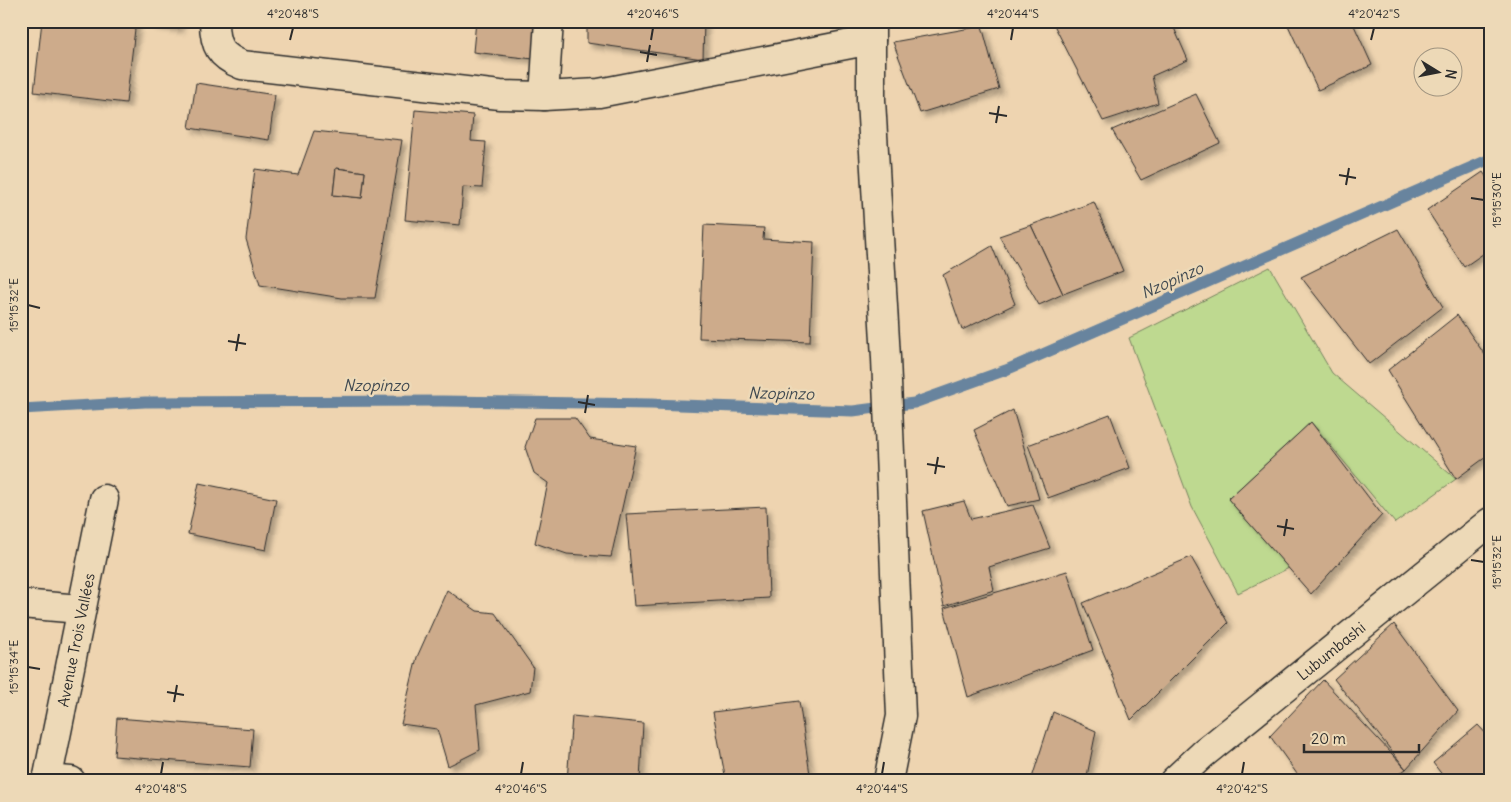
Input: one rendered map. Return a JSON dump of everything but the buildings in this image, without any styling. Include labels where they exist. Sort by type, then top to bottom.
[{"type":"street","points":[[214,21],[219,49],[227,59],[242,65],[500,95],[544,96],[599,93],[871,31],[870,100],[886,358],[901,716],[888,781]]},
{"type":"street","points":[[544,96],[548,21]]},
{"type":"street","name":"Avenue Trois Vallées","points":[[55,780],[80,609],[104,499]]},
{"type":"street","name":"Lubumbashi","points":[[1174,781],[1211,748],[1490,522]]},
{"type":"street","points":[[21,604],[80,609]]},
{"type":"green space","points":[[1270,267],[1332,373],[1456,479],[1395,523],[1311,422],[1228,499],[1289,568],[1238,593],[1192,507],[1129,338]]},
{"type":"waterway","name":"Nzopinzo","points":[[21,409],[145,402],[442,401],[651,404],[853,411],[914,403],[1006,370],[1490,159]]}]
